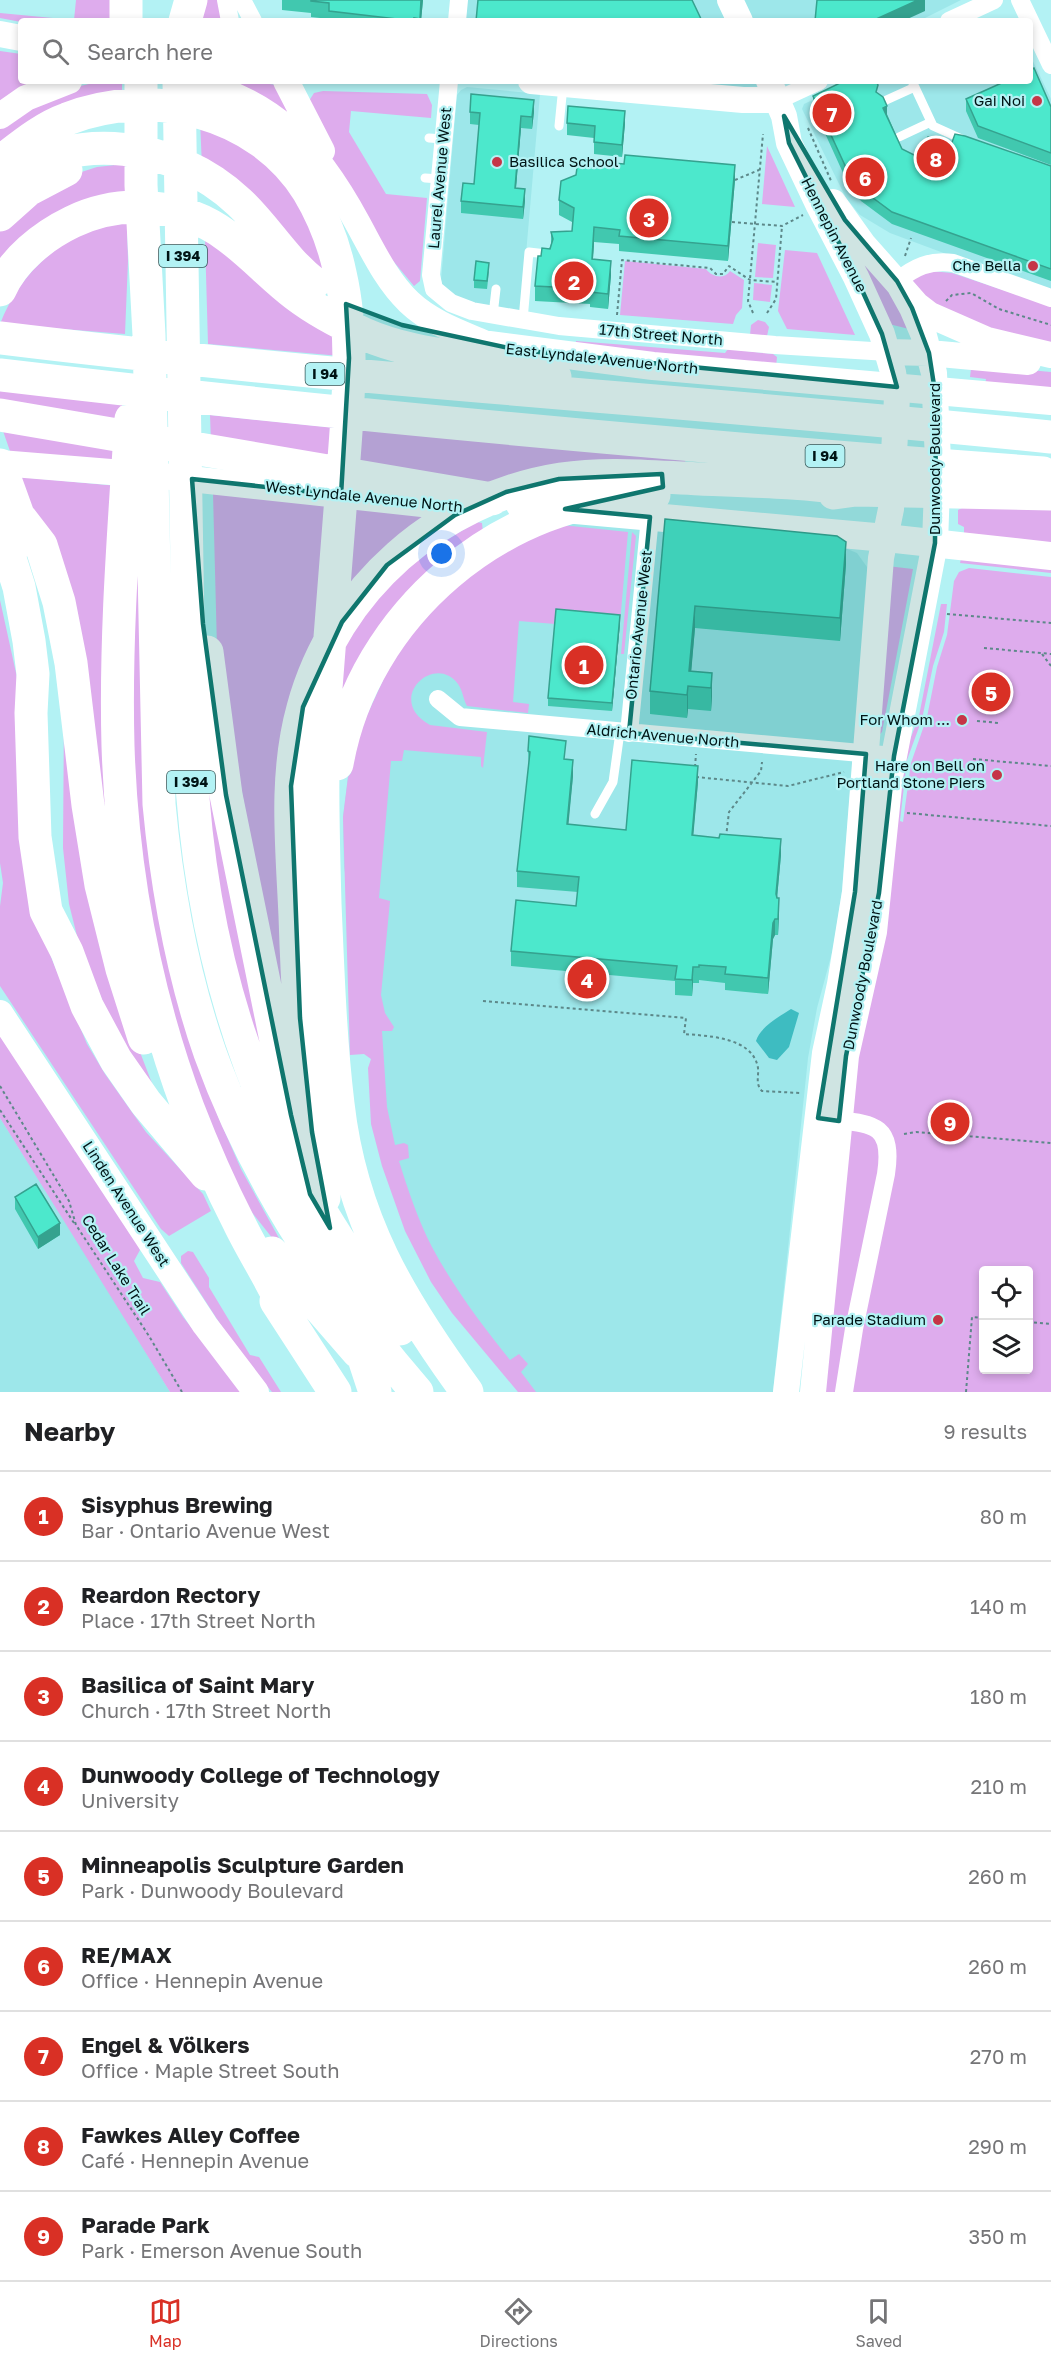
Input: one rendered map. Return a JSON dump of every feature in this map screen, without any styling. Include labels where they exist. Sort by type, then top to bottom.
[{"type":"highway","points":[[126,0],[126,18]]},
{"type":"highway","points":[[141,0],[141,18]]},
{"type":"highway","points":[[177,0],[178,18]]},
{"type":"highway","points":[[186,18],[191,0]]},
{"type":"highway","points":[[131,84],[141,185]]},
{"type":"highway","name":"I 394","points":[[141,84],[143,254],[139,509],[162,833],[177,931],[193,997],[211,1054],[243,1130],[269,1182],[295,1227],[349,1309],[417,1392]]},
{"type":"highway","name":"I 394","points":[[179,84],[186,430],[190,515],[190,749],[196,838],[203,893],[230,1008],[256,1081],[284,1144],[320,1210],[370,1288],[449,1392]]},
{"type":"highway","points":[[0,162],[53,124],[91,111],[132,104],[152,104],[204,113],[246,132],[268,148],[292,171],[306,188],[331,239],[338,263],[346,310],[349,358],[326,691],[338,1008],[336,1089],[349,1167],[370,1233],[402,1296],[467,1392]]},
{"type":"highway","points":[[0,181],[11,173],[42,159],[80,149],[120,148],[168,158],[207,178],[238,201],[291,262],[327,293],[344,303],[388,321],[453,339],[491,330]]},
{"type":"highway","points":[[0,215],[28,190],[55,174],[120,159],[168,158]]},
{"type":"highway","points":[[0,290],[25,255],[63,226],[110,209],[162,207],[197,219],[216,229],[247,252],[298,297],[334,319],[380,340],[406,348],[506,366],[650,399]]},
{"type":"highway","name":"I 94","points":[[0,338],[394,380],[650,399],[1051,437]]},
{"type":"highway","name":"I 94","points":[[0,375],[327,412],[647,441],[1001,481],[1051,474]]},
{"type":"highway","points":[[0,415],[520,505]]},
{"type":"highway","points":[[0,464],[11,516],[33,674],[31,713],[35,837],[46,911],[67,952],[76,979],[101,1034],[146,1103],[392,1392]]},
{"type":"highway","points":[[353,1326],[319,1177],[305,1081],[296,951],[292,813],[294,755],[303,707],[322,659],[342,622],[357,600],[387,565],[415,541],[455,515],[506,492],[574,477],[609,476],[813,483],[856,490]]},
{"type":"highway","points":[[330,770],[342,742],[351,711],[367,677],[386,644],[408,614],[432,588],[478,550],[542,517],[606,499],[644,495],[812,495],[1001,481],[1051,494]]},
{"type":"highway","points":[[139,509],[118,662],[118,746],[122,815],[133,899],[152,989],[189,1108],[225,1196],[276,1289],[289,1319]]},
{"type":"highway","points":[[190,515],[224,785],[286,1091],[333,1274],[375,1392]]},
{"type":"highway","points":[[11,516],[41,545],[66,632],[101,885],[122,969],[141,1029],[161,1081],[231,1227],[256,1272],[335,1392]]},
{"type":"highway","points":[[11,516],[36,568],[51,653],[54,719],[52,834],[55,878],[67,952]]},
{"type":"highway","points":[[0,573],[12,618],[31,713]]},
{"type":"main road","points":[[730,0],[739,18]]},
{"type":"main road","points":[[0,34],[18,37]]},
{"type":"main road","points":[[0,116],[26,98],[61,84]]},
{"type":"main road","name":"East Lyndale Avenue North","points":[[199,84],[234,95],[266,111],[280,121],[314,154],[344,197],[386,274],[409,302],[437,322],[491,330],[653,366],[1051,401]]},
{"type":"main road","points":[[288,84],[344,197]]},
{"type":"main road","points":[[575,84],[743,100],[777,99]]},
{"type":"main road","name":"Hennepin Avenue","points":[[777,99],[844,220],[900,270]]},
{"type":"main road","name":"Hennepin Avenue","points":[[777,99],[789,143],[818,204],[856,277],[909,353]]},
{"type":"main road","points":[[900,270],[917,305],[930,315],[987,340],[1051,355]]},
{"type":"main road","name":"Dunwoody Boulevard","points":[[900,270],[912,308],[909,353],[897,397],[891,509],[909,541]]},
{"type":"main road","points":[[909,353],[1028,363],[1051,362]]},
{"type":"main road","name":"Dunwoody Boulevard","points":[[786,1392],[828,1119],[846,1056],[877,913],[894,756],[909,541],[937,450],[934,373],[909,353]]},
{"type":"main road","name":"West Lyndale Avenue North","points":[[0,464],[172,477],[464,508],[520,505],[1051,556]]},
{"type":"main road","name":"Dunwoody Boulevard","points":[[813,1392],[828,1119],[825,1053],[840,984],[855,892],[881,558],[909,541]]},
{"type":"main road","name":"Linden Avenue West","points":[[0,1013],[205,1325],[255,1392]]},
{"type":"street","points":[[226,0],[229,18]]},
{"type":"street","points":[[242,0],[251,18]]},
{"type":"street","points":[[457,18],[459,0]]},
{"type":"street","points":[[955,18],[994,0]]},
{"type":"street","points":[[1020,0],[1029,18]]},
{"type":"street","points":[[1033,27],[1051,65]]},
{"type":"street","name":"Laurel Avenue West","points":[[431,275],[436,139],[448,84]]},
{"type":"street","points":[[777,99],[812,84]]},
{"type":"street","points":[[900,270],[942,262],[953,263],[1051,298]]},
{"type":"street","name":"17th Street North","points":[[431,275],[434,290],[451,303],[472,311],[491,330],[523,320],[744,342],[909,353]]},
{"type":"street","name":"Ontario Avenue West","points":[[624,732],[650,517]]},
{"type":"street","name":"Aldrich Avenue North","points":[[438,699],[460,717],[894,756]]},
{"type":"street","points":[[828,1119],[872,1126],[885,1138],[888,1150],[886,1174],[854,1329],[844,1392]]},
{"type":"lane","points":[[559,126],[565,84]]},
{"type":"lane","points":[[882,102],[913,84],[931,122],[940,131],[973,143]]},
{"type":"lane","points":[[899,137],[931,122]]},
{"type":"lane","points":[[523,320],[529,252],[546,254]]},
{"type":"lane","points":[[491,330],[496,290]]},
{"type":"lane","points":[[595,814],[613,782],[624,732]]},
{"type":"path","points":[[753,313],[748,301],[763,134]]},
{"type":"path","points":[[735,180],[759,170]]},
{"type":"path","points":[[732,222],[782,226],[803,215]]},
{"type":"path","points":[[767,313],[776,299],[782,226]]},
{"type":"path","points":[[900,270],[911,238]]},
{"type":"path","points":[[617,317],[622,260],[710,268],[716,274],[723,273],[729,266],[750,280],[777,282]]},
{"type":"path","points":[[944,303],[952,296],[971,293],[999,309],[1051,325]]},
{"type":"path","points":[[947,614],[1051,623]]},
{"type":"path","points":[[984,648],[1051,654]]},
{"type":"path","points":[[1041,654],[1051,666]]},
{"type":"path","points":[[977,721],[999,723]]},
{"type":"path","points":[[697,750],[694,776],[788,786],[847,771]]},
{"type":"path","points":[[725,839],[729,812],[761,771],[763,756]]},
{"type":"path","points":[[973,759],[1051,766]]},
{"type":"path","points":[[902,812],[1051,826]]},
{"type":"path","points":[[483,1001],[686,1018],[684,1034],[725,1040],[750,1052],[756,1060],[758,1085],[762,1091],[806,1094]]},
{"type":"path","name":"Cedar Lake Trail","points":[[0,1086],[69,1201],[76,1226],[149,1336],[182,1392]]},
{"type":"path","points":[[0,1110],[76,1226]]},
{"type":"path","points":[[904,1134],[916,1132],[1051,1143]]},
{"type":"path","points":[[966,1392],[972,1317],[979,1318]]},
{"type":"path","points":[[1033,1322],[1051,1324]]},
{"type":"highlighted area","points":[[784,116],[845,220],[897,281],[912,308],[929,353],[936,398],[935,543],[894,756],[879,893],[846,1056],[839,1121],[818,1118],[855,892],[866,754],[629,733],[650,517],[565,509],[663,487],[662,474],[559,479],[506,492],[455,515],[387,565],[342,622],[303,707],[291,786],[300,1018],[312,1132],[330,1228],[310,1194],[291,1115],[226,795],[203,624],[192,479],[341,495],[349,358],[346,304],[402,325],[518,350],[897,387],[882,334],[789,143]]},
{"type":"shaded area","points":[[76,0],[120,0],[121,18],[74,18]]},
{"type":"shaded area","points":[[199,0],[220,0],[223,18],[199,18]]},
{"type":"shaded area","points":[[466,0],[961,0],[925,18],[464,18]]},
{"type":"shaded area","points":[[0,13],[53,18],[18,18],[18,21],[0,18]]},
{"type":"shaded area","points":[[0,51],[18,54],[18,84],[42,84],[0,107]]},
{"type":"shaded area","points":[[1033,61],[1051,99],[1051,293],[890,233],[860,215],[846,198],[802,109],[804,104],[847,84],[1033,84]]},
{"type":"shaded area","points":[[89,84],[122,84],[122,97],[0,147],[0,124],[68,89]]},
{"type":"shaded area","points":[[222,84],[276,85],[303,126]]},
{"type":"shaded area","points":[[647,84],[779,84],[732,92]]},
{"type":"shaded area","points":[[467,87],[540,94],[521,311],[475,308],[445,293],[441,280],[457,95]]},
{"type":"shaded area","points":[[323,91],[427,94],[432,105],[431,118],[351,111],[349,132],[386,194],[427,198],[420,281],[414,286],[389,256],[386,258],[306,110],[314,93]]},
{"type":"shaded area","points":[[200,120],[232,132],[292,184],[327,258],[320,279],[202,167]]},
{"type":"shaded area","points":[[767,146],[795,207],[762,204]]},
{"type":"shaded area","points":[[125,164],[126,203],[0,272],[0,223],[66,177],[97,167]]},
{"type":"shaded area","points":[[127,223],[125,334],[0,324],[24,280],[48,256],[75,237],[91,230]]},
{"type":"shaded area","points":[[848,238],[873,267],[913,330],[889,324]]},
{"type":"shaded area","points":[[205,239],[339,339],[340,356],[208,344]]},
{"type":"shaded area","points":[[758,243],[776,245],[773,278],[755,277]]},
{"type":"shaded area","points":[[785,250],[817,253],[855,335],[787,329],[778,311]]},
{"type":"shaded area","points":[[625,261],[706,269],[718,276],[725,276],[730,271],[744,280],[742,308],[733,324],[620,315]]},
{"type":"shaded area","points":[[931,271],[952,273],[1051,306],[1051,346],[978,328],[916,294],[912,277]]},
{"type":"shaded area","points":[[754,283],[772,285],[770,302],[753,300]]},
{"type":"shaded area","points":[[758,320],[765,322],[769,327],[767,336],[750,335],[751,325]]},
{"type":"shaded area","points":[[576,341],[725,353],[728,349],[773,354],[777,357],[776,367],[576,345]]},
{"type":"shaded area","points":[[985,366],[1051,372],[1051,394],[985,387],[986,379],[970,377],[971,369]]},
{"type":"shaded area","points":[[0,389],[122,405],[121,425],[0,403]]},
{"type":"shaded area","points":[[210,415],[337,428],[335,465],[211,442]]},
{"type":"shaded area","points":[[356,429],[685,458],[686,471],[496,488],[352,467]]},
{"type":"shaded area","points":[[3,431],[120,448],[119,463],[11,454]]},
{"type":"shaded area","points":[[20,477],[118,486],[122,874]]},
{"type":"shaded area","points":[[213,494],[331,505],[289,1062],[217,648]]},
{"type":"shaded area","points":[[1051,506],[1051,544],[964,534],[964,527],[958,524],[958,510],[962,508]]},
{"type":"shaded area","points":[[349,507],[440,515],[341,608]]},
{"type":"shaded area","points":[[560,521],[845,548],[857,553],[867,567],[842,891],[833,949],[817,1008],[808,1058],[773,1392],[524,1392],[457,1309],[383,1161],[377,1051],[344,867],[343,817],[355,741]]},
{"type":"shaded area","points":[[477,522],[482,523],[483,533],[343,695],[339,694],[338,647],[399,567]]},
{"type":"shaded area","points":[[552,524],[628,532],[620,623],[556,617],[555,624],[519,621],[513,702],[529,704],[528,713],[467,706],[458,684],[448,676],[437,673],[426,676],[418,683],[412,693],[412,704],[417,715],[430,725],[487,732],[483,768],[481,757],[404,750],[402,761],[391,761],[379,898],[390,901],[381,995],[385,1013],[394,1027],[392,1031],[382,1031],[387,1107],[395,1145],[404,1143],[408,1145],[409,1158],[399,1161],[422,1226],[449,1277],[510,1360],[519,1354],[528,1364],[521,1372],[536,1392],[518,1392],[452,1313],[431,1282],[405,1231],[382,1166],[371,1124],[368,1068],[371,1059],[364,1054],[350,1055],[343,817],[355,741],[397,650],[463,577]]},
{"type":"shaded area","points":[[632,532],[636,536],[624,654],[621,654]]},
{"type":"shaded area","points":[[961,559],[1051,569],[1051,573],[960,563]]},
{"type":"shaded area","points":[[138,562],[217,1114],[241,1169],[280,1240],[277,1244],[238,1195],[180,1053],[137,855],[127,657]]},
{"type":"shaded area","points":[[887,566],[913,569],[882,732],[879,735]]},
{"type":"shaded area","points":[[969,568],[1051,577],[1051,1392],[820,1392],[851,1093],[908,745],[919,716],[941,604],[947,604],[944,632],[933,666],[922,719],[907,760],[900,821],[903,822],[911,763],[927,717],[937,667],[947,635],[954,581],[959,572]]},
{"type":"shaded area","points":[[0,600],[18,682],[51,957],[87,1044],[105,1074],[146,1132],[203,1194],[211,1211],[169,1236],[161,1229],[0,986],[0,906],[3,883],[0,863]]},
{"type":"shaded area","points":[[64,712],[123,1008],[160,1104],[123,1049],[80,948],[69,904],[63,848]]},
{"type":"shaded area","points":[[211,750],[279,1097],[256,1038],[226,934],[207,806]]},
{"type":"shaded area","points":[[791,1009],[799,1013],[789,1047],[777,1060],[769,1058],[756,1041],[758,1036],[771,1022]]},
{"type":"shaded area","points":[[0,1034],[138,1244],[140,1250],[134,1261],[143,1278],[160,1282],[183,1317],[243,1392],[170,1392],[0,1118]]},
{"type":"shaded area","points":[[0,1118],[106,1287],[170,1392],[0,1392]]},
{"type":"shaded area","points":[[188,1251],[193,1252],[209,1278],[209,1287],[250,1355],[259,1357],[281,1392],[272,1392],[240,1355],[181,1263],[181,1256]]},
{"type":"building","points":[[421,0],[420,18],[388,18],[329,11],[329,3],[311,1]]},
{"type":"building","points":[[478,0],[692,0],[701,18],[476,18]]},
{"type":"building","points":[[817,0],[918,0],[879,18],[815,18]]},
{"type":"building","points":[[1033,68],[1051,107],[1051,153],[978,126],[966,99],[999,84],[1033,84]]},
{"type":"building","points":[[838,84],[878,84],[876,92],[883,97],[887,106],[883,108],[902,149],[918,157],[928,137],[951,145],[955,134],[1051,166],[1051,269],[892,212],[861,189],[849,174],[813,96]]},
{"type":"building","name":"Basilica School","points":[[471,94],[534,100],[532,117],[521,116],[515,188],[525,189],[523,207],[461,201],[463,183],[474,184],[480,113],[470,112]]},
{"type":"building","points":[[568,106],[625,111],[622,145],[594,142],[595,126],[567,123]]},
{"type":"building","points":[[625,155],[735,165],[728,246],[619,236],[620,230],[594,227],[592,259],[611,261],[608,294],[590,292],[591,289],[535,286],[538,256],[541,256],[542,248],[550,249],[553,239],[551,232],[572,231],[574,208],[559,200],[561,181],[576,175],[578,160],[624,164]]},
{"type":"building","points":[[476,261],[489,263],[487,281],[474,280]]},
{"type":"building","points":[[665,519],[837,536],[846,542],[840,618],[695,606],[689,671],[712,673],[711,688],[688,686],[687,695],[650,691]]},
{"type":"building","points":[[556,609],[620,615],[612,703],[548,698]]},
{"type":"building","points":[[529,736],[566,741],[564,759],[573,760],[567,824],[626,830],[632,760],[698,766],[692,835],[719,838],[720,834],[781,839],[776,894],[779,898],[778,919],[775,919],[773,923],[768,978],[725,974],[726,967],[699,965],[699,967],[693,967],[692,980],[675,979],[677,966],[511,951],[516,900],[576,906],[579,877],[517,871],[530,752],[528,751]]},
{"type":"building","points":[[36,1184],[60,1223],[38,1237],[15,1197]]},
{"type":"place","name":"Gai Noi","points":[[1037,101]]},
{"type":"place","name":"Engel & Völkers","points":[[832,113]]},
{"type":"place","name":"Fawkes Alley Coffee","points":[[936,158]]},
{"type":"place","name":"Basilica School","points":[[497,162]]},
{"type":"place","name":"RE/MAX","points":[[865,177]]},
{"type":"place","name":"Basilica of Saint Mary","points":[[649,218]]},
{"type":"place","name":"Che Bella","points":[[1033,266]]},
{"type":"place","name":"Reardon Rectory","points":[[574,281]]},
{"type":"place","name":"Sisyphus Brewing","points":[[584,665]]},
{"type":"place","name":"Minneapolis Sculpture Garden","points":[[991,692]]},
{"type":"place","name":"For Whom ...","points":[[962,720]]},
{"type":"place","name":"Hare on Bell on Portland Stone Piers","points":[[997,775]]},
{"type":"place","name":"Dunwoody College of Technology","points":[[587,979]]},
{"type":"place","name":"Parade Park","points":[[950,1122]]},
{"type":"place","name":"Parade Stadium","points":[[938,1320]]}]
